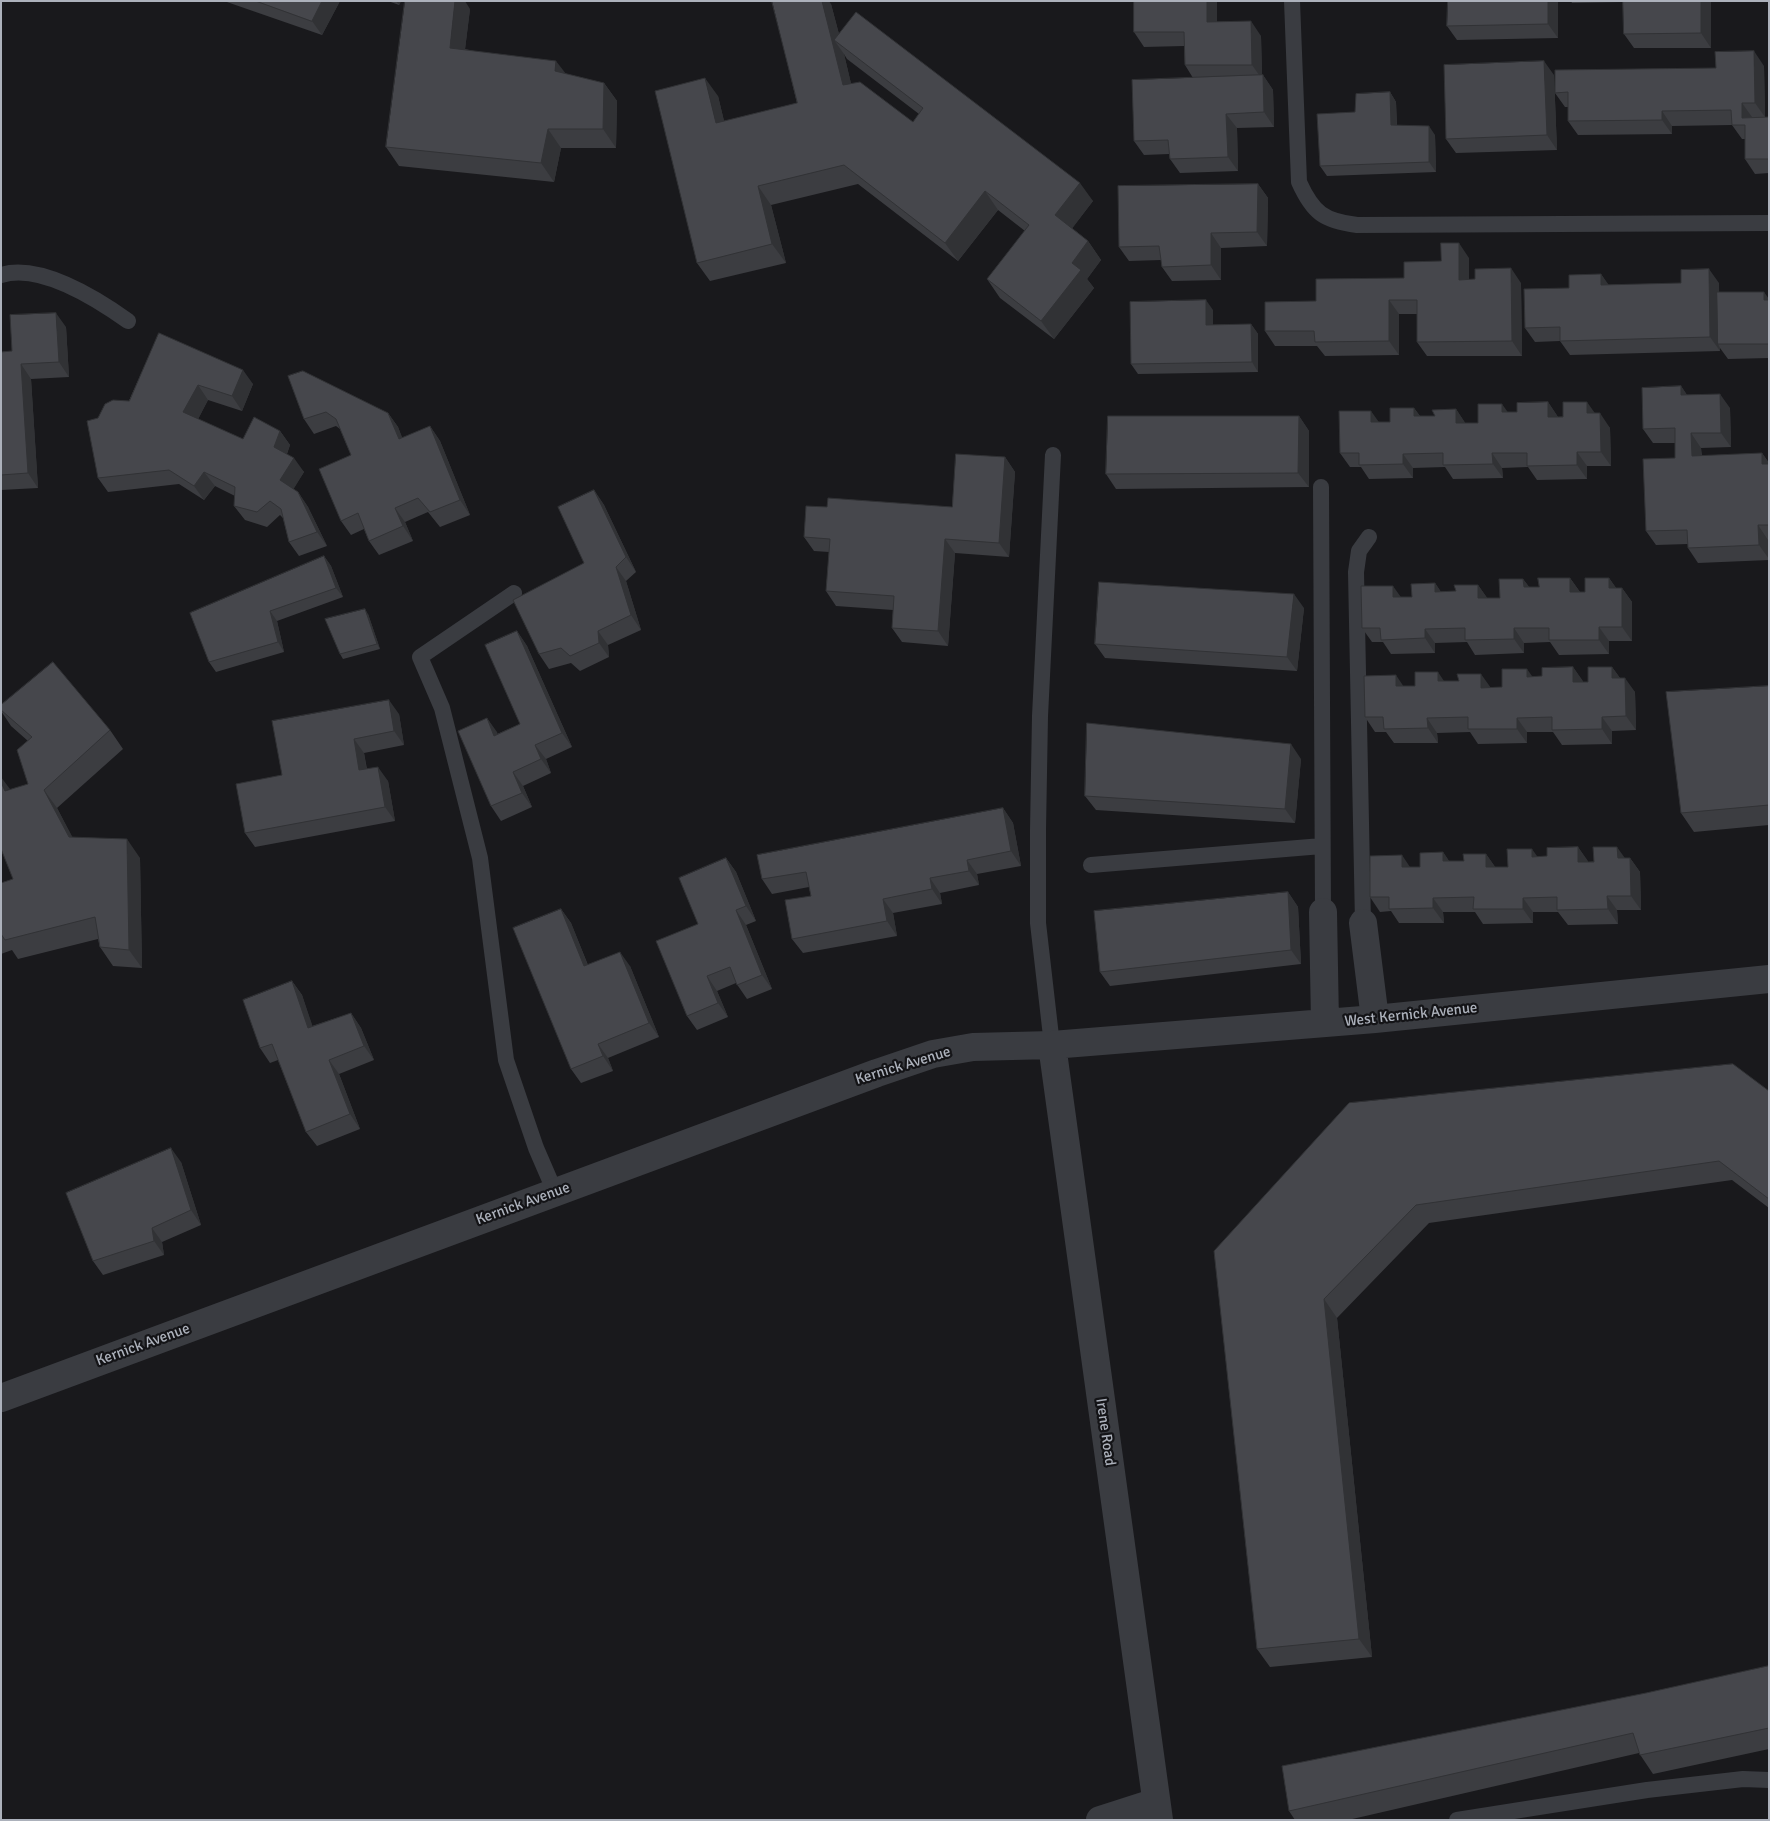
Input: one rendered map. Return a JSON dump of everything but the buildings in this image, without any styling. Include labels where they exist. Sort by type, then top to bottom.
[{"type":"street","points":[[1323,912],[1325,1024]]},
{"type":"street","points":[[1363,923],[1375,1019]]},
{"type":"street","name":"West Kernick Avenue","points":[[1052,1045],[1325,1024],[1769,978]]},
{"type":"street","name":"Kernick Avenue","points":[[1,1398],[877,1073],[933,1054],[973,1047],[1052,1045]]},
{"type":"street","name":"Irene Road","points":[[1052,1045],[1158,1811]]},
{"type":"street","points":[[1100,1820],[1158,1811]]},
{"type":"lane","points":[[1292,1],[1299,182],[1308,202],[1317,212],[1337,222],[1358,225],[1769,223]]},
{"type":"lane","points":[[1,275],[22,271],[46,277],[102,302],[128,321]]},
{"type":"lane","points":[[1052,1045],[1038,923],[1038,830],[1041,706],[1053,454]]},
{"type":"lane","points":[[1321,487],[1324,694],[1323,912]]},
{"type":"lane","points":[[1363,923],[1356,572],[1359,551],[1369,537]]},
{"type":"lane","points":[[514,593],[420,657],[442,708],[480,858],[506,1060],[536,1148],[555,1192]]},
{"type":"lane","points":[[1092,865],[1322,846]]},
{"type":"lane","points":[[1457,1820],[1656,1789],[1743,1779],[1769,1780]]}]
